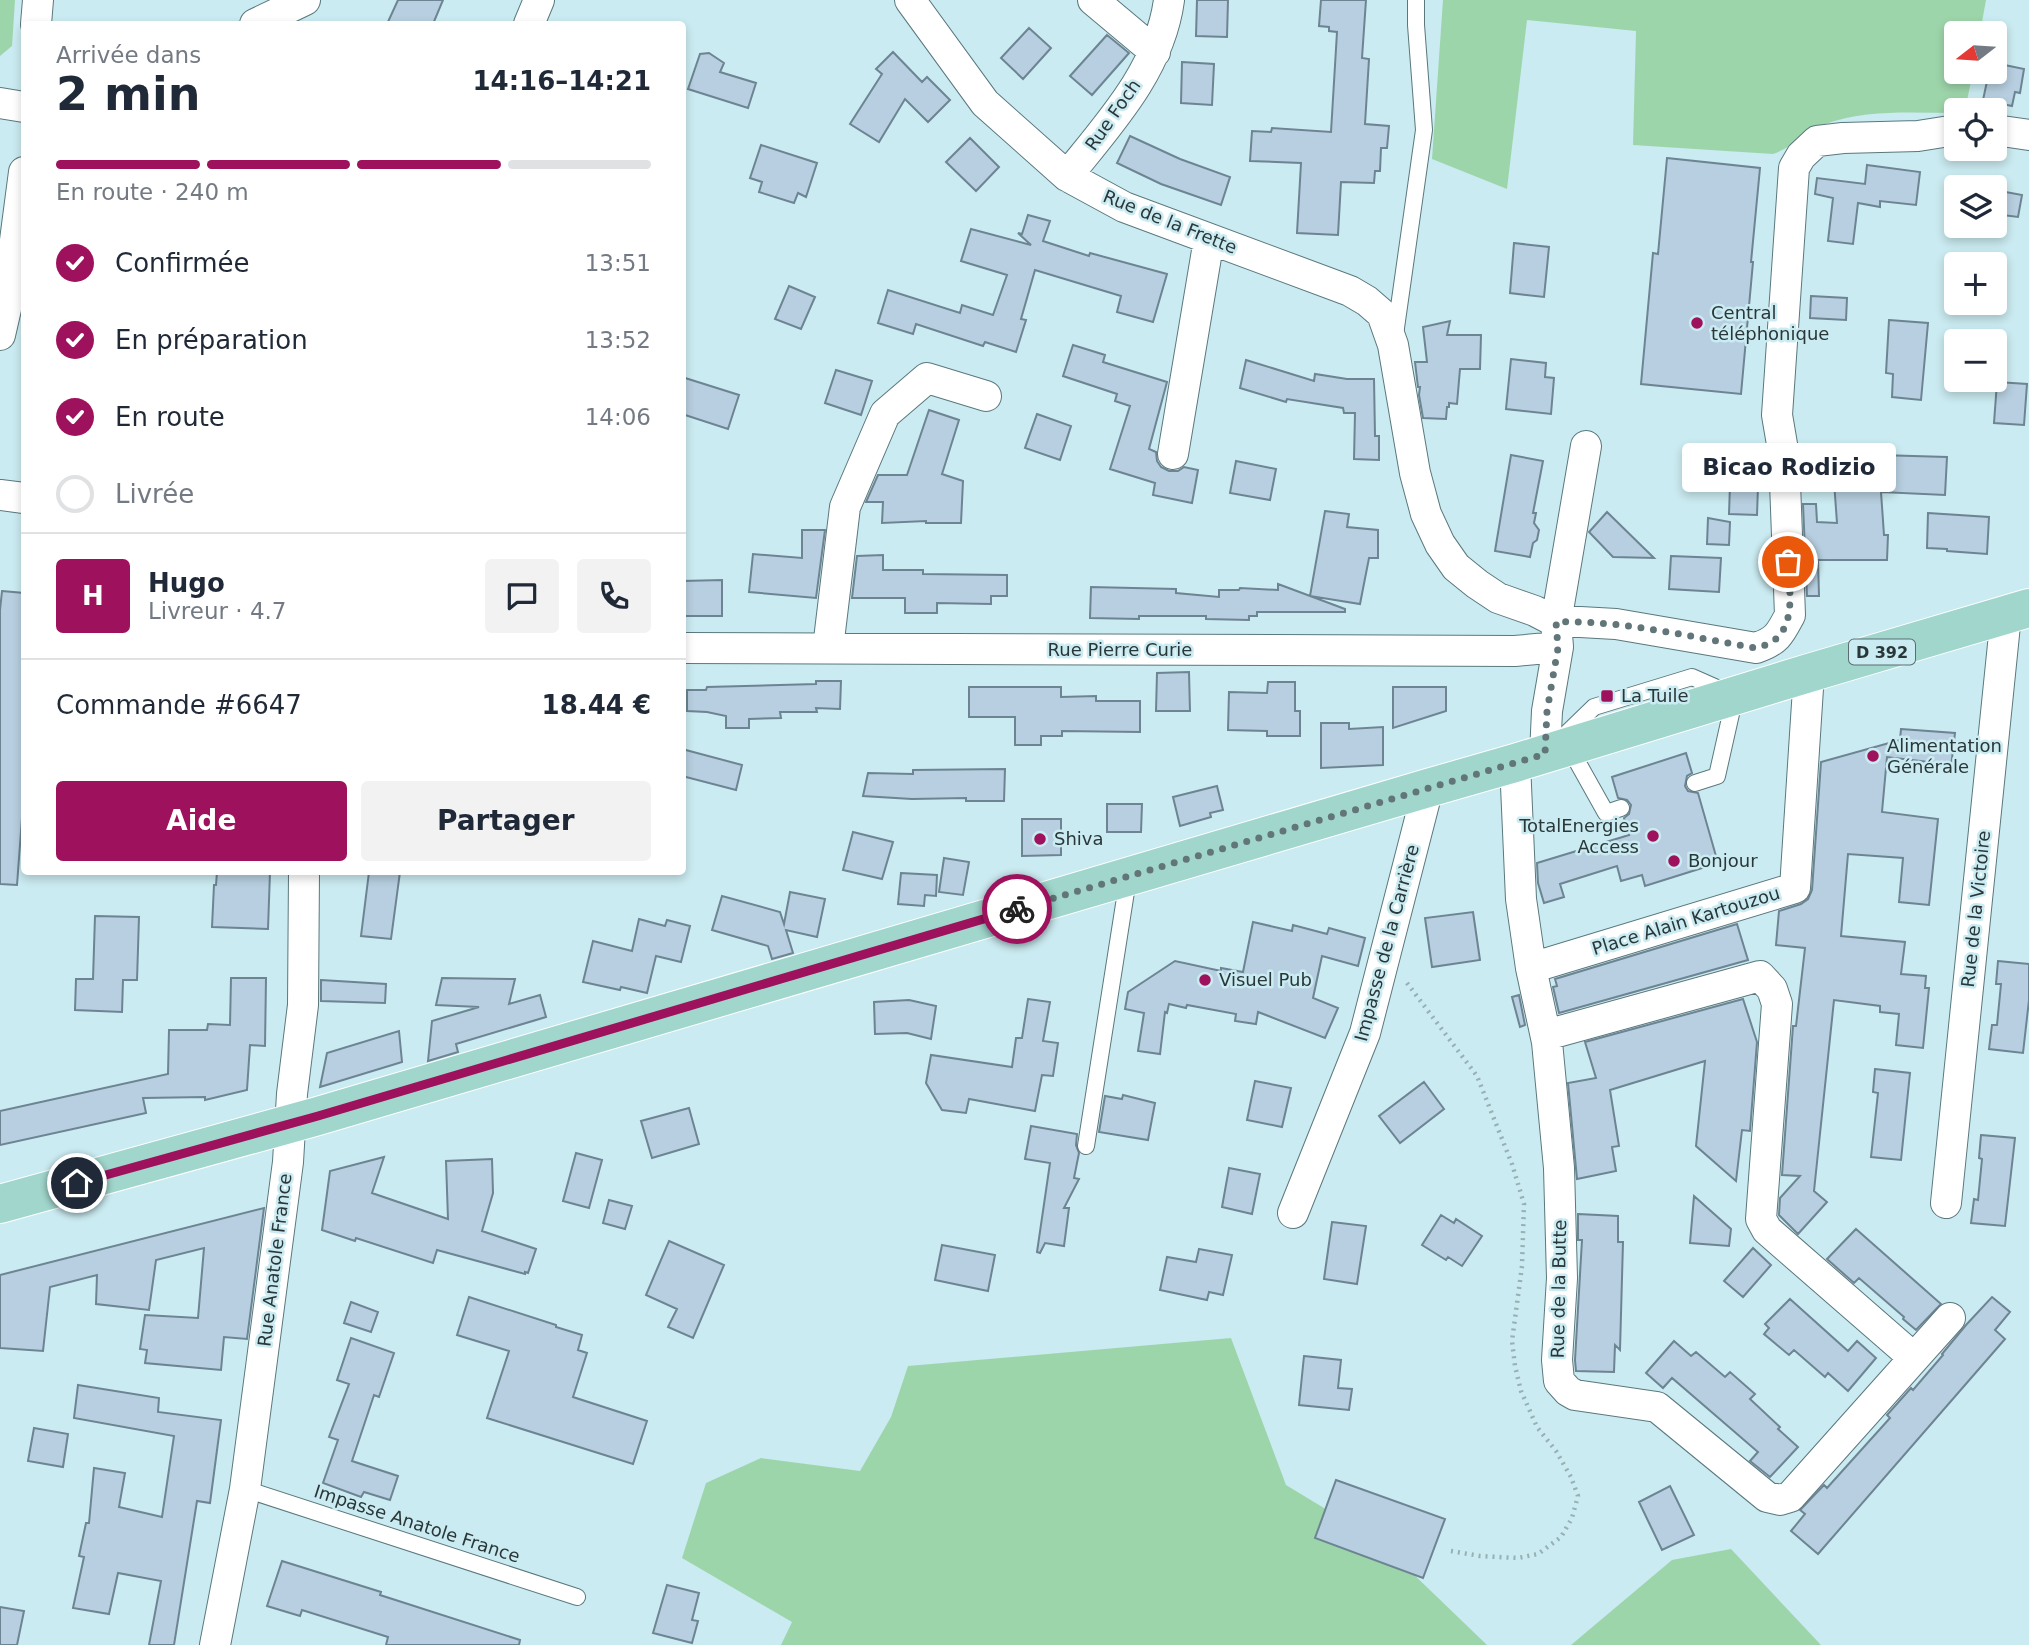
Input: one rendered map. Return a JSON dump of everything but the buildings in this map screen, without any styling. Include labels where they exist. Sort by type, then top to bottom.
[{"type":"main road","name":"D 392","points":[[0,1204],[289,1124],[1543,755],[2018,612]]},
{"type":"street","points":[[36,21],[38,0]]},
{"type":"street","points":[[261,21],[305,0]]},
{"type":"street","points":[[530,21],[540,0]]},
{"type":"street","name":"Rue de la Frette","points":[[910,0],[985,103],[1068,176],[1124,207],[1350,291],[1382,314],[1394,345],[1415,473],[1426,514],[1440,544],[1456,567],[1477,584],[1498,598],[1535,611],[1557,635],[1580,622],[1616,624],[1756,648],[1772,643],[1780,633],[1790,615],[1784,456],[1777,415],[1794,168],[1801,156],[1817,142],[1944,132]]},
{"type":"street","points":[[1093,0],[1155,52]]},
{"type":"street","name":"Rue Foch","points":[[1068,176],[1119,110],[1155,52],[1169,0]]},
{"type":"street","points":[[0,103],[21,106]]},
{"type":"street","points":[[2007,132],[2029,135]]},
{"type":"street","points":[[0,335],[21,195]]},
{"type":"street","points":[[1173,454],[1209,239]]},
{"type":"street","points":[[828,648],[845,507],[885,414],[927,378],[986,396]]},
{"type":"street","name":"Rue de la Butte","points":[[1586,446],[1521,899],[1531,968],[1546,1035],[1559,1168],[1562,1278],[1557,1360],[1559,1381],[1567,1391],[1575,1395],[1657,1407],[1767,1497],[1780,1500],[1790,1497],[1950,1318]]},
{"type":"street","points":[[0,495],[21,498]]},
{"type":"street","name":"Rue de la Victoire","points":[[1945,1203],[2018,612]]},
{"type":"street","name":"Rue Pierre Curie","points":[[686,648],[1515,651],[1557,635]]},
{"type":"street","name":"Place Alain Kartouzou","points":[[1531,968],[1795,888],[1809,673]]},
{"type":"street","name":"Impasse de la Carrière","points":[[1293,1213],[1365,1032],[1428,788]]},
{"type":"street","name":"Rue Anatole France","points":[[215,1645],[245,1489],[288,1162],[289,1124],[303,1005],[304,875]]},
{"type":"street","points":[[1546,1035],[1760,975],[1772,989],[1777,1004],[1761,1219],[1767,1230],[1914,1358]]},
{"type":"lane","name":"Rue de la Frette","points":[[1394,345],[1424,130],[1416,0]]},
{"type":"lane","points":[[1695,783],[1717,776],[1735,696]]},
{"type":"lane","points":[[1543,755],[1606,813],[1621,808]]},
{"type":"lane","points":[[1086,1146],[1128,876]]},
{"type":"lane","name":"Impasse Anatole France","points":[[245,1489],[577,1597]]},
{"type":"path","points":[[1384,960],[1412,988],[1477,1076],[1512,1164],[1524,1204],[1522,1266],[1513,1341],[1515,1366],[1521,1391],[1537,1427],[1556,1451],[1578,1496],[1572,1518],[1561,1537],[1538,1554],[1518,1558],[1451,1551]]},
{"type":"green space","points":[[0,0],[15,0],[12,46],[0,56]]},
{"type":"green space","points":[[1443,0],[1986,0],[1982,21],[1944,21],[1944,84],[1970,84],[1968,98],[1944,98],[1944,113],[1874,114],[1841,119],[1818,127],[1773,154],[1633,145],[1636,31],[1527,20],[1507,189],[1432,159]]},
{"type":"green space","points":[[1231,1338],[1286,1485],[1380,1542],[1487,1645],[781,1645],[792,1622],[682,1558],[706,1483],[761,1458],[860,1471],[891,1417],[908,1366]]},
{"type":"green space","points":[[1731,1549],[1821,1645],[1571,1645],[1672,1560]]},
{"type":"way so far","points":[[1017,909],[1545,754],[1547,711],[1558,648],[1556,622],[1616,624],[1756,648],[1772,643],[1790,615],[1788,562]]},
{"type":"place","name":"Central téléphonique","points":[[1697,323]]},
{"type":"place","name":"Bicao Rodizio","points":[[1788,562]]},
{"type":"place","name":"La Tuile","points":[[1607,696]]},
{"type":"place","name":"Alimentation Générale","points":[[1873,756]]},
{"type":"place","name":"TotalEnergies Access","points":[[1653,836]]},
{"type":"place","name":"Shiva","points":[[1040,839]]},
{"type":"place","name":"Bonjour","points":[[1674,861]]},
{"type":"place","name":"Visuel Pub","points":[[1205,980]]},
{"type":"route","points":[[77,1183],[318,1116],[1017,909]]}]
